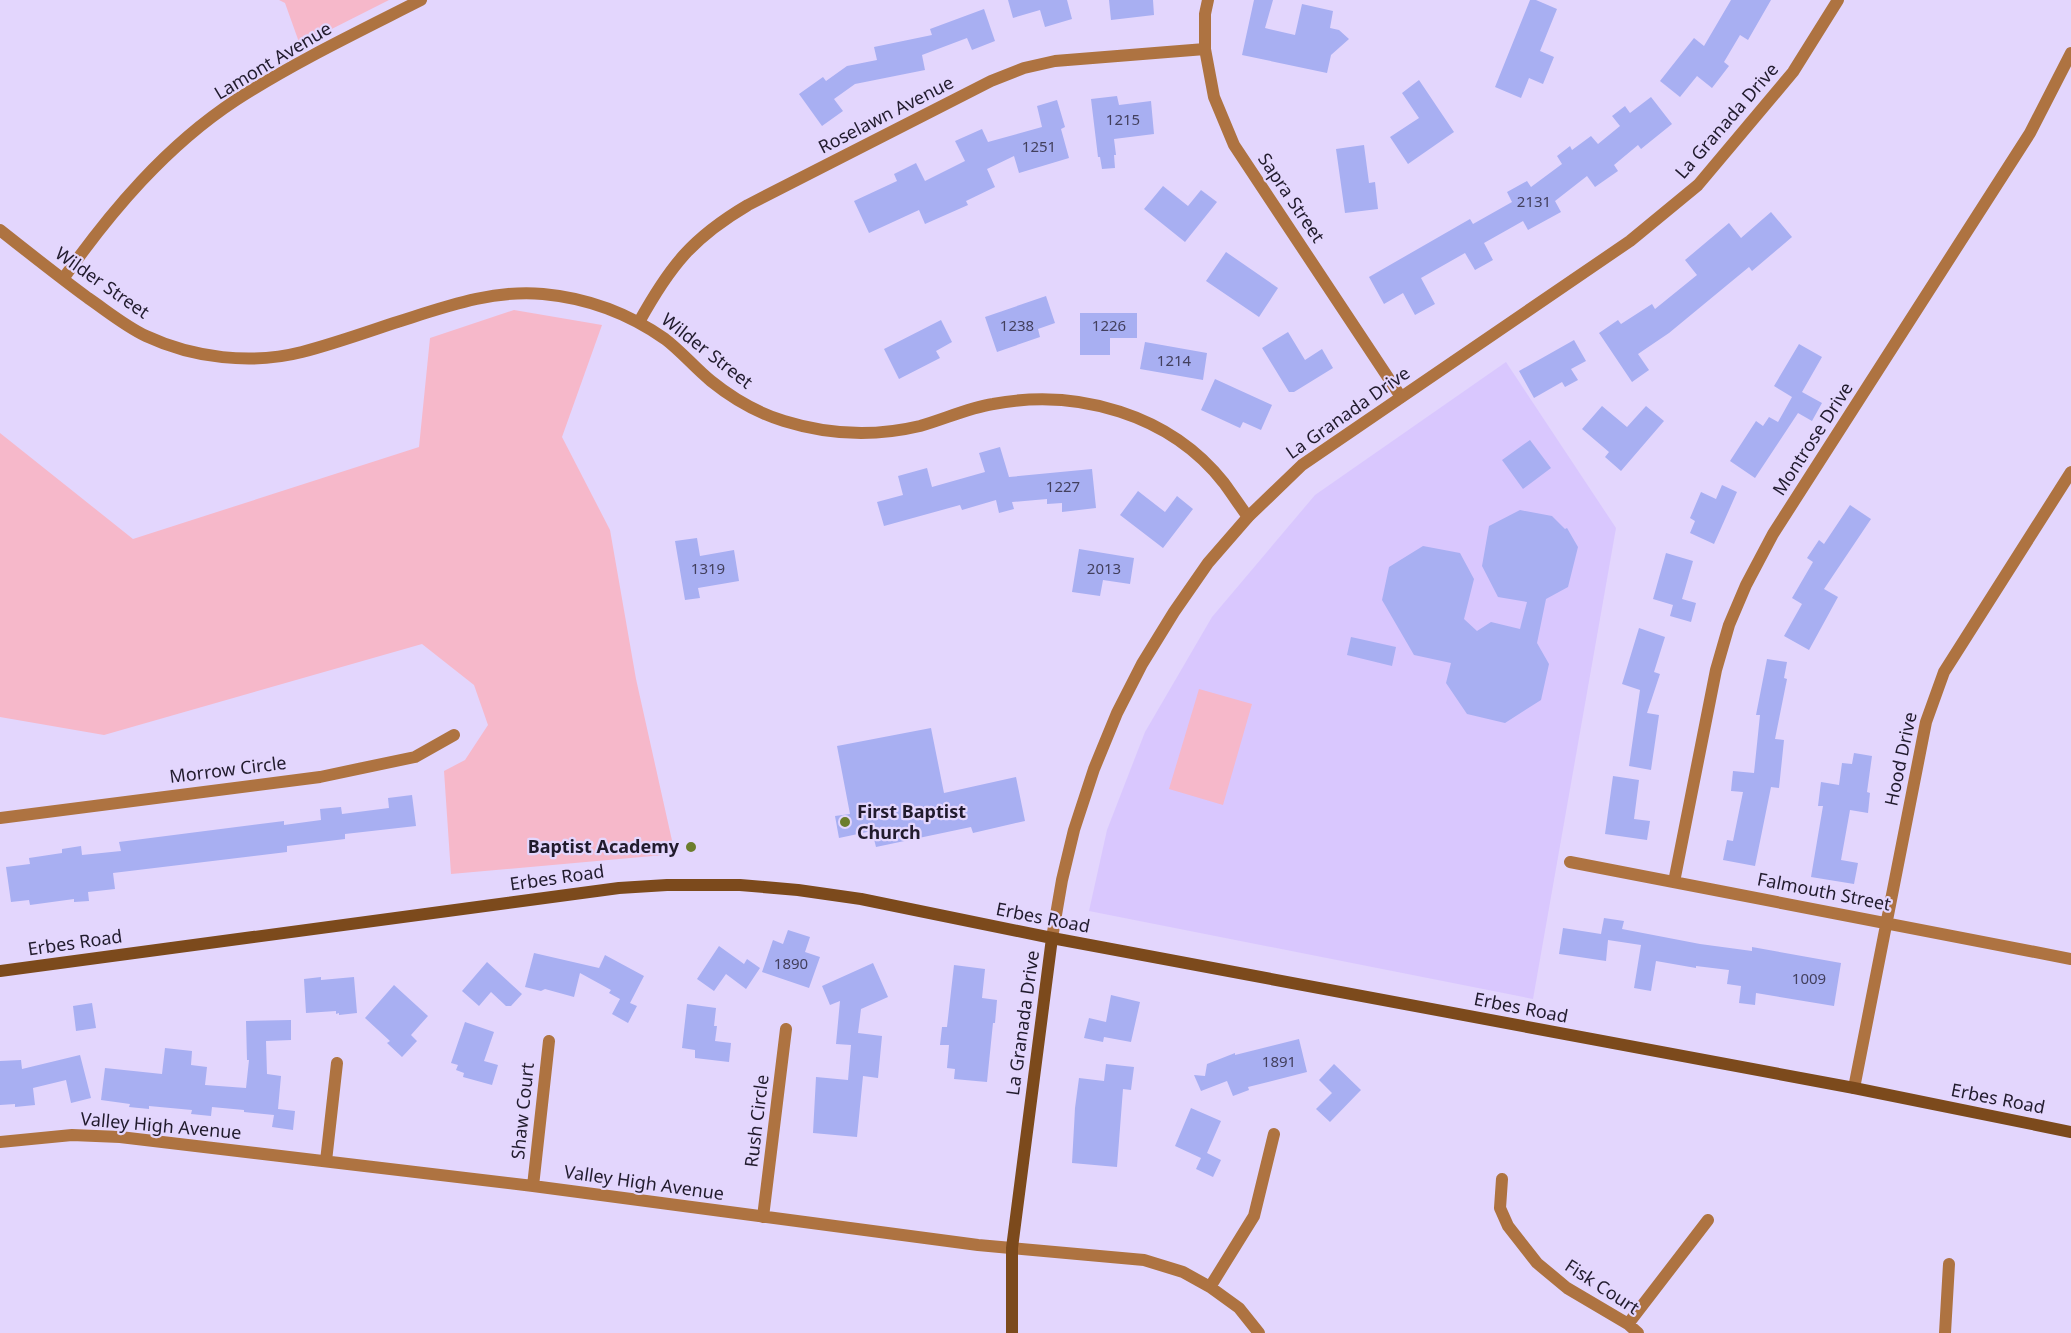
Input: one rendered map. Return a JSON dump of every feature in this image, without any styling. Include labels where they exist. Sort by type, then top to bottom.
[{"type":"main road","name":"Erbes Road","points":[[0,971],[619,888],[667,885],[740,885],[861,899],[1052,938],[2071,1132]]},
{"type":"main road","name":"La Granada Drive","points":[[1012,1333],[1012,1248],[1052,938]]},
{"type":"street","name":"Lamont Avenue","points":[[63,279],[98,231],[140,182],[182,141],[235,101],[296,64],[421,0]]},
{"type":"street","name":"Sapra Street","points":[[1208,0],[1205,14],[1205,49],[1214,97],[1234,145],[1401,397]]},
{"type":"street","name":"La Granada Drive","points":[[1052,938],[1074,830],[1094,769],[1117,713],[1142,664],[1208,563],[1248,517],[1302,465],[1630,241],[1698,185],[1793,72],[1838,0]]},
{"type":"street","name":"Roselawn Avenue","points":[[639,322],[657,288],[676,262],[724,219],[991,81],[1024,68],[1055,61],[1205,49]]},
{"type":"street","name":"Montrose Drive","points":[[1674,882],[1716,670],[1746,585],[1773,534],[2030,133],[2071,53]]},
{"type":"street","name":"Wilder Street","points":[[0,230],[115,318],[147,336],[189,351],[229,358],[260,358],[300,353],[461,302],[505,293],[538,293],[570,297],[603,306],[639,322],[668,341],[713,382],[738,400],[780,420],[819,431],[857,434],[894,431],[989,404],[1027,398],[1067,399],[1113,408],[1155,426],[1191,449],[1222,481],[1248,517]]},
{"type":"street","name":"Hood Drive","points":[[1854,1089],[1926,722],[1944,672],[2071,472]]},
{"type":"street","name":"Morrow Circle","points":[[0,818],[320,777],[415,757],[454,735]]},
{"type":"street","name":"Falmouth Street","points":[[1570,862],[2071,959]]},
{"type":"street","name":"Rush Circle","points":[[763,1217],[786,1029]]},
{"type":"street","name":"Shaw Court","points":[[533,1186],[549,1041]]},
{"type":"street","points":[[326,1161],[337,1063]]},
{"type":"street","points":[[1210,1287],[1254,1216],[1274,1134]]},
{"type":"street","name":"Valley High Avenue","points":[[0,1142],[72,1135],[120,1137],[533,1186],[1012,1248],[1144,1260],[1183,1272],[1210,1287],[1239,1308],[1260,1333]]},
{"type":"street","name":"Fisk Court","points":[[1502,1179],[1500,1208],[1508,1226],[1537,1263],[1567,1288],[1628,1324],[1638,1333]]},
{"type":"street","points":[[1628,1324],[1708,1220]]},
{"type":"street","points":[[1944,1333],[1948,1264]]},
{"type":"shaded area","points":[[279,0],[389,0],[300,45],[285,3]]},
{"type":"shaded area","points":[[514,310],[602,325],[562,437],[610,530],[636,679],[675,854],[451,874],[444,771],[465,760],[488,725],[474,685],[422,644],[104,735],[0,717],[0,433],[133,539],[419,447],[430,338]]},
{"type":"shaded area","points":[[1506,362],[1616,528],[1533,999],[1089,911],[1107,830],[1145,732],[1212,617],[1315,495]]},
{"type":"shaded area","points":[[1199,689],[1252,704],[1223,805],[1169,789]]},
{"type":"building","points":[[1008,0],[1067,0],[1072,19],[1045,27],[1040,10],[1013,18]]},
{"type":"building","points":[[1109,0],[1153,0],[1154,15],[1111,20]]},
{"type":"building","points":[[1254,0],[1273,0],[1265,28],[1295,35],[1302,4],[1333,11],[1330,28],[1339,30],[1349,39],[1331,55],[1327,73],[1242,55]]},
{"type":"building","points":[[1530,0],[1536,0],[1557,9],[1540,51],[1554,57],[1543,84],[1529,78],[1521,98],[1495,87]]},
{"type":"building","points":[[1731,0],[1771,0],[1748,40],[1740,35],[1724,62],[1729,66],[1712,88],[1697,76],[1680,97],[1660,81],[1694,38],[1704,46]]},
{"type":"building","points":[[984,9],[995,41],[972,50],[967,38],[922,55],[925,70],[855,84],[834,99],[843,111],[822,126],[799,94],[823,77],[826,81],[847,66],[877,60],[874,47],[932,35],[930,29]]},
{"type":"building","points":[[1419,80],[1454,132],[1408,164],[1390,137],[1419,118],[1402,93]]},
{"type":"building","points":[[1117,96],[1119,105],[1151,101],[1154,134],[1114,139],[1115,168],[1102,169],[1100,157],[1098,157],[1091,99]]},
{"type":"building","points":[[1651,97],[1672,124],[1641,149],[1638,145],[1614,165],[1618,171],[1595,187],[1587,176],[1555,201],[1561,212],[1528,230],[1523,221],[1484,243],[1493,260],[1475,270],[1465,253],[1421,278],[1435,304],[1415,315],[1403,293],[1384,304],[1369,277],[1470,219],[1473,224],[1512,202],[1507,192],[1527,181],[1531,187],[1562,164],[1557,156],[1570,146],[1572,150],[1591,136],[1598,144],[1620,126],[1612,116],[1625,106],[1630,113]]},
{"type":"building","points":[[1057,100],[1065,127],[1061,129],[1069,158],[1019,173],[1014,156],[987,169],[995,187],[966,201],[968,205],[925,224],[919,210],[869,233],[854,201],[897,181],[894,174],[916,163],[925,181],[965,161],[955,141],[982,129],[988,142],[1042,127],[1037,106]]},
{"type":"building","points":[[1364,145],[1369,183],[1375,182],[1378,209],[1345,213],[1336,149]]},
{"type":"building","points":[[1163,186],[1188,206],[1201,190],[1217,202],[1185,242],[1144,209]]},
{"type":"building","points":[[1771,212],[1792,237],[1752,271],[1749,267],[1669,333],[1638,354],[1649,370],[1632,382],[1599,333],[1618,320],[1621,324],[1652,304],[1655,309],[1697,275],[1685,260],[1729,223],[1741,238]]},
{"type":"building","points":[[1226,252],[1278,288],[1259,317],[1206,281]]},
{"type":"building","points":[[1046,296],[1055,323],[1038,329],[1040,337],[997,352],[985,317]]},
{"type":"building","points":[[1080,313],[1137,313],[1137,338],[1110,338],[1110,355],[1080,355]]},
{"type":"building","points":[[941,320],[952,342],[936,351],[940,358],[899,379],[884,349]]},
{"type":"building","points":[[1288,332],[1305,360],[1322,349],[1333,368],[1294,392],[1289,392],[1262,348]]},
{"type":"building","points":[[1574,340],[1586,361],[1571,369],[1578,380],[1565,387],[1562,382],[1534,398],[1519,371]]},
{"type":"building","points":[[1145,342],[1207,353],[1203,380],[1140,369]]},
{"type":"building","points":[[1799,344],[1822,357],[1802,392],[1822,403],[1812,421],[1798,413],[1755,478],[1730,461],[1756,421],[1763,426],[1769,417],[1778,422],[1792,397],[1774,386]]},
{"type":"building","points":[[1215,379],[1272,405],[1261,430],[1243,422],[1240,428],[1201,410]]},
{"type":"building","points":[[1602,406],[1627,427],[1646,406],[1664,421],[1621,471],[1605,457],[1609,452],[1582,429]]},
{"type":"building","points":[[1530,440],[1551,468],[1523,489],[1502,460]]},
{"type":"building","points":[[1000,447],[1009,477],[1092,469],[1096,508],[1062,512],[1062,503],[1047,504],[1047,499],[1012,502],[1014,509],[999,513],[996,500],[962,510],[960,505],[884,526],[877,502],[903,495],[898,476],[927,468],[932,487],[985,472],[979,453]]},
{"type":"building","points":[[1722,485],[1737,492],[1714,544],[1690,533],[1695,521],[1690,518],[1701,492],[1716,499]]},
{"type":"building","points":[[1138,491],[1165,512],[1177,496],[1193,509],[1163,548],[1120,515]]},
{"type":"building","points":[[1850,505],[1871,519],[1824,589],[1838,597],[1809,650],[1784,636],[1802,604],[1792,598],[1813,562],[1807,558],[1819,540],[1824,544]]},
{"type":"building","points":[[1520,510],[1552,516],[1565,529],[1567,528],[1578,547],[1568,587],[1546,599],[1537,643],[1549,664],[1541,700],[1505,723],[1467,714],[1446,683],[1451,663],[1414,655],[1382,600],[1389,567],[1423,546],[1460,553],[1474,579],[1464,619],[1477,631],[1491,622],[1520,629],[1527,602],[1498,597],[1482,566],[1489,526]]},
{"type":"building","points":[[697,538],[700,556],[734,550],[739,581],[698,588],[700,598],[685,600],[675,541]]},
{"type":"building","points":[[1079,549],[1134,558],[1130,584],[1103,580],[1100,596],[1072,592]]},
{"type":"building","points":[[1666,553],[1693,561],[1682,599],[1696,603],[1691,622],[1670,616],[1673,605],[1653,599]]},
{"type":"building","points":[[1639,628],[1665,637],[1654,672],[1660,674],[1647,713],[1659,715],[1651,770],[1629,766],[1640,690],[1622,684]]},
{"type":"building","points":[[1351,637],[1396,647],[1392,666],[1347,655]]},
{"type":"building","points":[[1767,659],[1787,662],[1784,678],[1787,679],[1775,739],[1784,740],[1779,788],[1771,787],[1755,866],[1723,860],[1727,840],[1733,841],[1743,792],[1731,791],[1733,771],[1754,773],[1760,715],[1756,715]]},
{"type":"building","points":[[931,728],[944,793],[1016,777],[1025,821],[973,833],[971,827],[876,847],[872,831],[839,838],[835,816],[850,814],[837,746]]},
{"type":"building","points":[[1854,753],[1872,756],[1867,792],[1870,793],[1868,813],[1850,810],[1841,860],[1858,863],[1854,884],[1811,877],[1823,806],[1818,806],[1821,782],[1839,785],[1842,763],[1852,764]]},
{"type":"building","points":[[1613,776],[1639,780],[1634,819],[1650,821],[1647,840],[1605,834]]},
{"type":"building","points":[[412,795],[416,826],[345,834],[345,839],[287,846],[287,852],[113,873],[115,889],[88,892],[89,901],[74,902],[74,899],[30,905],[29,900],[11,902],[6,867],[30,864],[29,858],[62,853],[62,849],[81,846],[82,855],[121,851],[119,842],[284,821],[284,825],[321,820],[320,809],[341,807],[342,814],[389,808],[388,798]]},
{"type":"building","points":[[1604,918],[1624,921],[1622,929],[1700,944],[1752,951],[1752,947],[1841,963],[1834,1006],[1756,993],[1755,1005],[1739,1003],[1741,986],[1727,984],[1729,970],[1696,966],[1696,968],[1656,961],[1651,991],[1634,988],[1641,945],[1608,940],[1606,961],[1559,954],[1563,928],[1601,934]]},
{"type":"building","points":[[788,930],[810,937],[805,952],[820,957],[809,988],[762,972],[773,940],[783,944]]},
{"type":"building","points":[[719,946],[744,964],[747,959],[760,968],[746,989],[726,974],[714,991],[697,979]]},
{"type":"building","points":[[534,953],[599,968],[605,955],[644,976],[630,1003],[637,1006],[628,1023],[612,1014],[620,999],[609,993],[611,990],[580,973],[574,997],[545,989],[541,991],[525,987]]},
{"type":"building","points":[[487,962],[522,994],[511,1006],[506,1006],[491,992],[479,1006],[462,991]]},
{"type":"building","points":[[873,963],[888,997],[861,1009],[858,1033],[882,1036],[878,1078],[863,1076],[857,1137],[813,1133],[816,1077],[848,1080],[851,1045],[836,1044],[840,1001],[830,1005],[822,986]]},
{"type":"building","points":[[954,965],[985,969],[982,998],[997,1000],[987,1082],[954,1079],[955,1069],[947,1068],[949,1045],[940,1045],[942,1027],[947,1027]]},
{"type":"building","points":[[321,977],[321,980],[354,977],[357,1013],[339,1015],[336,1011],[306,1013],[304,979]]},
{"type":"building","points":[[394,985],[428,1016],[411,1035],[417,1041],[402,1057],[387,1043],[390,1041],[365,1018]]},
{"type":"building","points":[[1111,995],[1140,1002],[1131,1042],[1104,1037],[1103,1042],[1084,1038],[1089,1018],[1106,1022]]},
{"type":"building","points":[[92,1003],[96,1028],[76,1031],[73,1006]]},
{"type":"building","points":[[687,1004],[716,1008],[715,1041],[731,1043],[729,1062],[695,1058],[695,1050],[682,1048]]},
{"type":"building","points":[[291,1020],[291,1040],[266,1041],[267,1074],[281,1076],[278,1109],[295,1111],[293,1130],[272,1127],[274,1115],[244,1112],[244,1110],[212,1107],[211,1116],[191,1114],[192,1110],[149,1106],[149,1109],[129,1107],[130,1104],[101,1100],[105,1068],[162,1074],[165,1048],[192,1051],[191,1065],[207,1067],[205,1085],[246,1088],[249,1060],[247,1060],[246,1021]]},
{"type":"building","points":[[465,1022],[494,1032],[484,1061],[498,1065],[492,1085],[463,1077],[464,1073],[456,1070],[458,1065],[451,1063]]},
{"type":"building","points":[[1299,1039],[1307,1072],[1248,1087],[1249,1090],[1233,1096],[1227,1081],[1201,1091],[1194,1075],[1205,1076],[1207,1064],[1235,1053],[1235,1055]]},
{"type":"building","points":[[80,1055],[91,1098],[71,1103],[66,1080],[33,1088],[35,1105],[15,1107],[15,1104],[0,1105],[0,1061],[21,1060],[22,1069]]},
{"type":"building","points":[[1106,1064],[1134,1067],[1131,1090],[1123,1089],[1117,1167],[1072,1163],[1079,1078],[1104,1081]]},
{"type":"building","points":[[1334,1064],[1361,1090],[1330,1122],[1316,1109],[1332,1093],[1319,1080]]},
{"type":"building","points":[[1191,1108],[1221,1121],[1207,1153],[1221,1160],[1213,1177],[1196,1169],[1201,1158],[1175,1146]]},
{"type":"place","name":"First Baptist Church","points":[[845,822]]},
{"type":"place","name":"Baptist Academy","points":[[691,847]]}]
